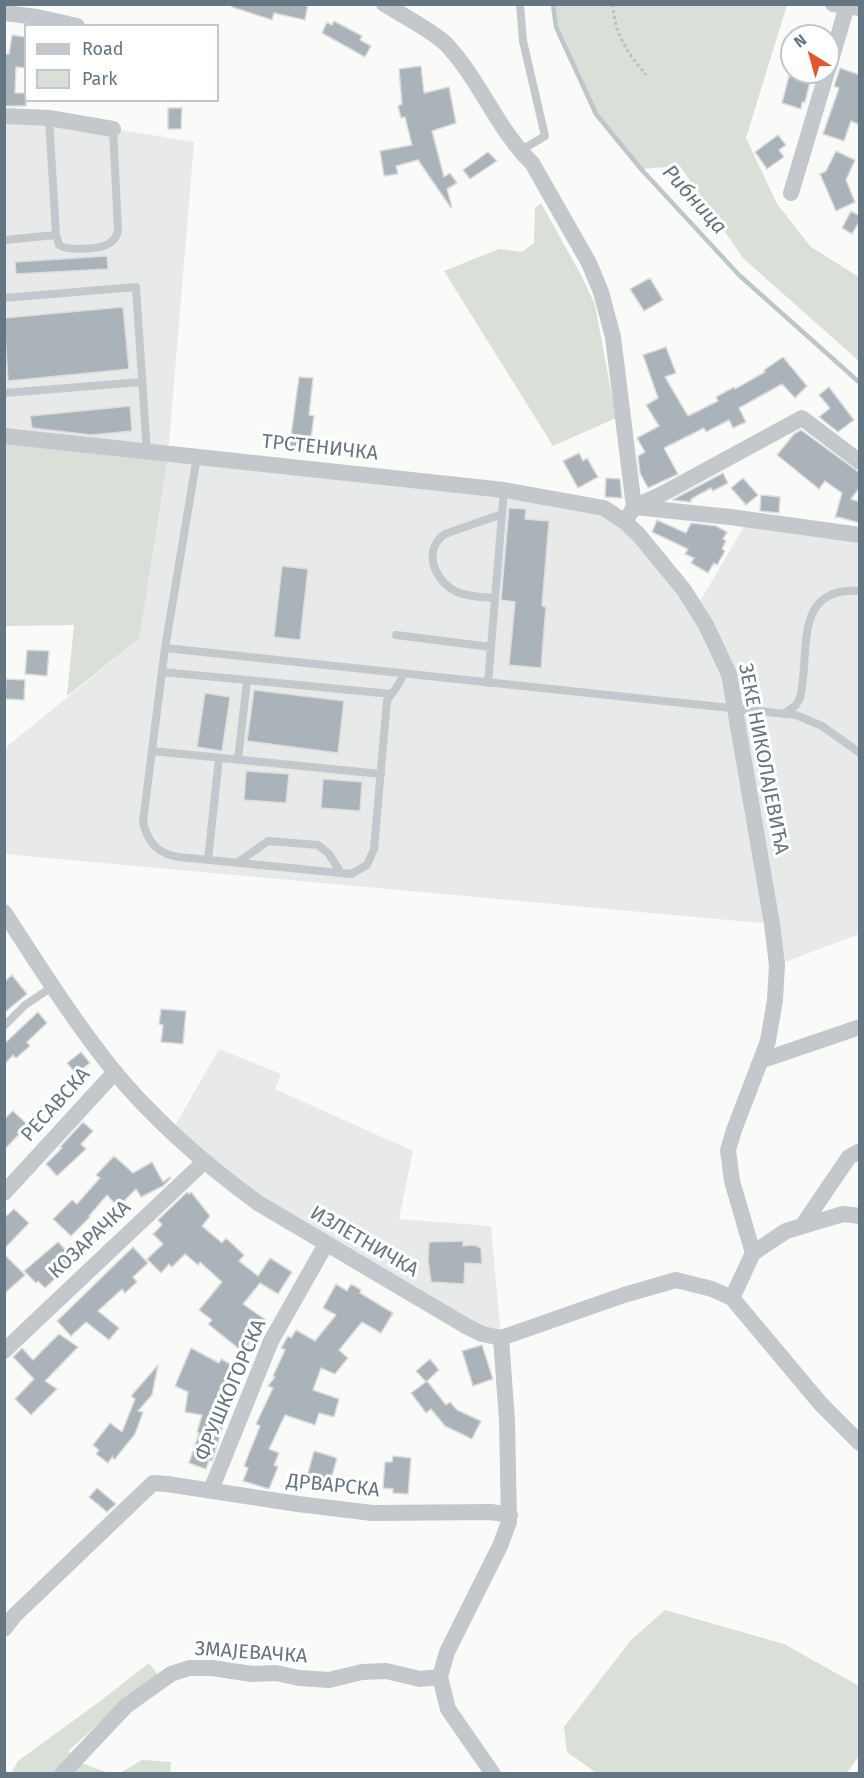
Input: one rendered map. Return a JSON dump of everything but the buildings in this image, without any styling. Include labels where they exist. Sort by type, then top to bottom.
[{"type":"street","points":[[384,4],[444,42],[472,76],[520,151],[532,163],[589,263],[601,292],[613,337],[630,514]]},
{"type":"street","points":[[840,28],[846,6]]},
{"type":"street","points":[[4,13],[37,16],[68,24]]},
{"type":"street","points":[[791,193],[824,84]]},
{"type":"street","points":[[4,116],[49,118],[113,129]]},
{"type":"street","points":[[630,514],[802,418],[860,462]]},
{"type":"street","name":"ТРСТЕНИЧКА","points":[[4,436],[504,490],[630,514]]},
{"type":"street","points":[[630,514],[730,517],[860,536]]},
{"type":"street","name":"ЗЕКЕ НИКОЛАЈЕВИЋА","points":[[630,514],[696,608],[729,674],[772,924],[777,965],[775,1000],[768,1041],[728,1150],[732,1181],[753,1253]]},
{"type":"street","name":"ИЗЛЕТНИЧКА","points":[[4,912],[52,987],[115,1072],[172,1131],[205,1161],[258,1203],[466,1326],[482,1334],[501,1338]]},
{"type":"street","points":[[762,1060],[860,1027]]},
{"type":"street","name":"РЕСАВСКА","points":[[4,1193],[115,1072]]},
{"type":"street","points":[[802,1226],[849,1157],[860,1151]]},
{"type":"street","name":"КОЗАРАЧКА","points":[[4,1351],[205,1161]]},
{"type":"street","points":[[732,1298],[753,1253],[786,1230],[843,1214],[860,1216]]},
{"type":"street","name":"ФРУШКОГОРСКА","points":[[211,1491],[271,1341],[327,1244]]},
{"type":"street","points":[[493,1773],[448,1709],[440,1677],[447,1652],[500,1546],[510,1515],[501,1338],[624,1295],[676,1280],[712,1288],[732,1298],[819,1403],[860,1443]]},
{"type":"street","name":"ДРВАРСКА","points":[[4,1629],[14,1616],[153,1483],[372,1513],[491,1512],[510,1515]]},
{"type":"street","name":"ЗМАЈЕВАЧКА","points":[[62,1773],[126,1706],[171,1674],[189,1668],[212,1668],[252,1674],[276,1673],[329,1680],[363,1672],[386,1671],[420,1679],[440,1677]]},
{"type":"lane","points":[[520,4],[523,41],[545,136],[520,151]]},
{"type":"lane","points":[[49,118],[56,235],[59,245],[70,250],[108,245],[116,236],[118,230],[113,129]]},
{"type":"lane","points":[[4,240],[56,235]]},
{"type":"lane","points":[[4,298],[136,287],[147,453]]},
{"type":"lane","points":[[4,393],[142,382]]},
{"type":"lane","points":[[197,458],[165,648],[143,822],[145,833],[152,844],[159,851],[168,855],[341,873],[360,871],[372,859],[386,710],[391,694],[400,684],[403,674]]},
{"type":"lane","points":[[488,683],[504,490]]},
{"type":"lane","points":[[495,597],[471,596],[452,589],[443,582],[437,572],[432,554],[433,546],[445,534],[502,514]]},
{"type":"lane","points":[[784,714],[796,705],[800,698],[809,621],[813,609],[820,600],[831,594],[844,590],[860,591]]},
{"type":"lane","points":[[396,636],[491,647]]},
{"type":"lane","points":[[165,648],[796,715],[822,726],[860,753]]},
{"type":"lane","points":[[162,672],[391,694]]},
{"type":"lane","points":[[238,760],[247,681]]},
{"type":"lane","points":[[152,751],[381,774]]},
{"type":"lane","points":[[208,860],[219,758]]},
{"type":"lane","points":[[237,863],[262,844],[274,841],[318,845],[329,854],[341,873]]},
{"type":"lane","points":[[4,1026],[25,1005],[52,987]]},
{"type":"path","points":[[613,4],[617,33],[646,75]]},
{"type":"shaded area","points":[[5,117],[49,118],[194,142],[168,455],[604,508],[696,608],[748,520],[859,539],[859,934],[777,965],[772,924],[5,854],[5,748],[139,639],[5,436]]},
{"type":"shaded area","points":[[219,1049],[281,1074],[275,1089],[413,1151],[399,1219],[491,1226],[501,1338],[326,1244],[172,1131]]},
{"type":"green space","points":[[553,5],[787,5],[746,138],[777,204],[811,247],[859,277],[859,361],[743,258],[680,166],[641,169],[596,114],[556,27]]},
{"type":"green space","points":[[541,203],[595,305],[616,418],[553,446],[444,271],[499,249],[522,252],[534,243],[535,208]]},
{"type":"green space","points":[[4,436],[168,455],[139,639],[67,696],[74,625],[5,626]]},
{"type":"green space","points":[[665,1610],[784,1644],[859,1686],[859,1756],[846,1774],[598,1774],[567,1752],[564,1727],[631,1640]]},
{"type":"green space","points":[[149,1663],[162,1680],[135,1691],[68,1751],[81,1763],[109,1773],[11,1774],[18,1761]]},
{"type":"green space","points":[[142,1760],[171,1762],[170,1773],[120,1773]]},
{"type":"waterway","name":"Рибница","points":[[553,4],[556,27],[596,114],[641,169],[739,275],[860,383]]}]
